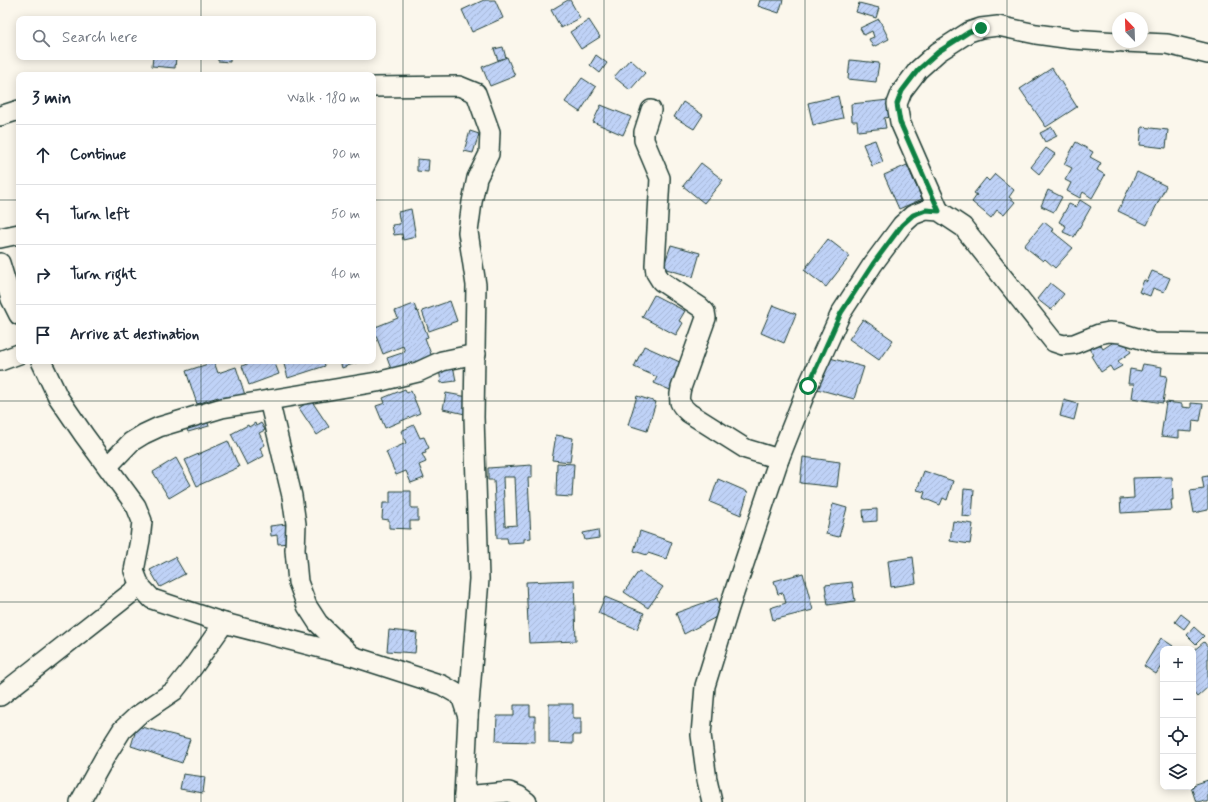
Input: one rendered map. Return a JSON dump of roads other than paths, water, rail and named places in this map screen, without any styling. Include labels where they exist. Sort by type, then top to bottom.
[{"type":"street","points":[[939,211],[900,122],[897,104],[902,91],[918,70],[938,52],[969,32],[981,28],[998,26],[1036,34],[1072,39],[1112,42]]},
{"type":"street","points":[[1148,43],[1167,44],[1208,54]]},
{"type":"street","points":[[376,87],[459,86],[476,93],[490,132],[489,154],[477,178],[468,232],[476,285],[474,417],[479,579],[468,717],[464,799],[509,792],[519,796],[527,802]]},
{"type":"street","points":[[651,110],[644,132],[644,140],[660,178],[655,265],[656,273],[661,281],[700,307],[705,312],[706,318],[681,388],[679,399],[683,407],[689,413],[746,450],[779,459]]},
{"type":"street","points":[[0,116],[16,111]]},
{"type":"street","points":[[712,802],[707,780],[701,735],[705,686],[729,608],[779,459],[808,386],[841,313],[873,264],[902,225],[913,215],[926,210],[939,211],[963,226],[1054,342],[1063,345],[1074,344],[1099,334],[1109,332],[1121,333],[1154,343],[1208,344]]},
{"type":"street","points":[[0,238],[16,235]]},
{"type":"street","points":[[0,263],[11,299],[16,308]]},
{"type":"street","points":[[108,466],[131,442],[159,427],[222,408],[377,382],[418,372],[442,361],[476,354]]},
{"type":"street","points":[[0,361],[16,355]]},
{"type":"street","points":[[42,364],[58,397],[136,506],[142,521],[134,571],[140,586],[152,599],[224,623],[352,656],[442,685],[461,696],[468,717]]},
{"type":"street","points":[[268,400],[292,496],[296,524],[295,550],[298,582],[307,606],[318,623],[352,656]]},
{"type":"street","points":[[0,696],[140,586]]},
{"type":"street","points":[[80,802],[122,730],[137,716],[174,691],[224,623]]}]
